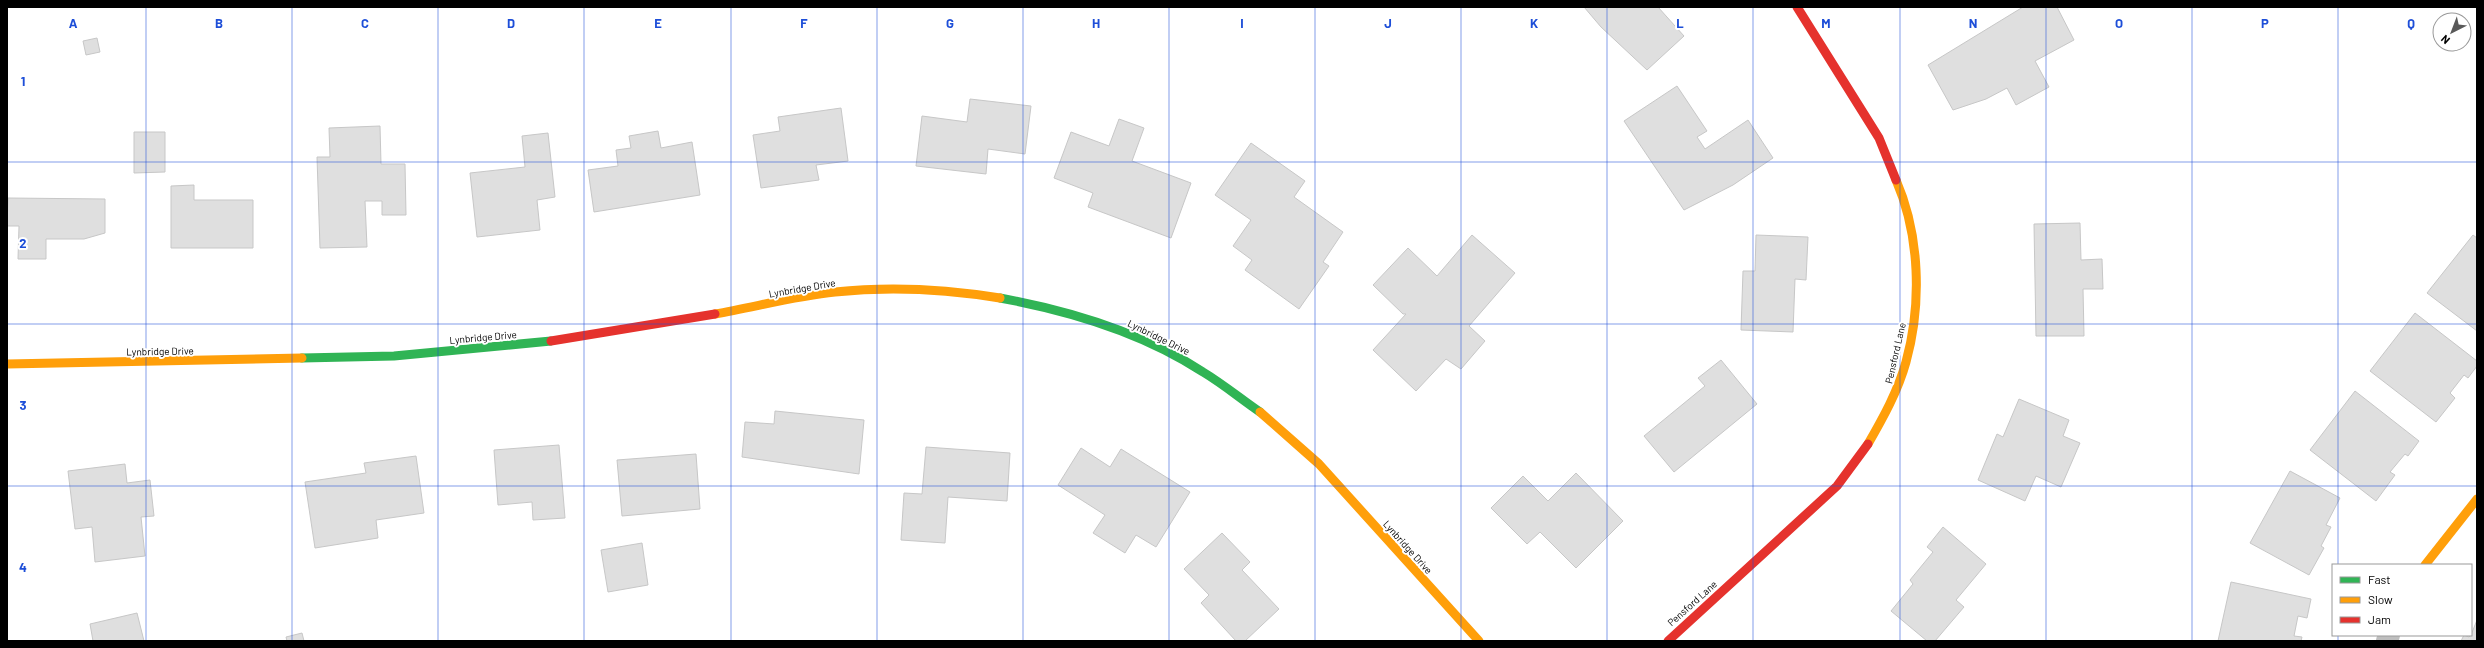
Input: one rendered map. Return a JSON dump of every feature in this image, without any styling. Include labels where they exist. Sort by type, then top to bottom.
[{"type":"street","name":"Pensford Lane","points":[[1668,641],[1837,486],[1856,465],[1872,442],[1897,392],[1909,353],[1914,324],[1916,265],[1908,214],[1889,158],[1879,138],[1797,7]]},
{"type":"street","name":"Lynbridge Drive","points":[[7,364],[394,356],[532,344],[624,332],[835,292],[907,288],[963,292],[1044,306],[1084,317],[1135,336],[1202,371],[1264,415],[1319,464],[1479,641]]},
{"type":"street","points":[[2426,564],[2477,499]]},
{"type":"building","points":[[1584,7],[1658,7],[1684,36],[1647,70],[1601,27]]},
{"type":"building","points":[[2023,7],[2057,7],[2074,40],[2035,61],[2049,87],[2016,105],[2007,88],[1986,99],[1953,110],[1928,65]]},
{"type":"building","points":[[97,38],[100,52],[86,55],[83,41]]},
{"type":"building","points":[[1677,86],[1707,131],[1697,137],[1705,149],[1748,120],[1773,158],[1733,185],[1684,210],[1624,121]]},
{"type":"building","points":[[970,99],[1031,106],[1025,154],[988,149],[986,174],[916,166],[922,116],[967,122]]},
{"type":"building","points":[[841,108],[848,161],[816,165],[819,180],[761,188],[753,135],[780,131],[778,117]]},
{"type":"building","points":[[1119,119],[1144,128],[1132,161],[1191,183],[1171,238],[1088,207],[1093,193],[1054,178],[1071,132],[1109,146]]},
{"type":"building","points":[[380,126],[381,164],[405,164],[406,215],[382,215],[382,201],[365,201],[367,247],[320,248],[317,157],[330,157],[329,128]]},
{"type":"building","points":[[658,131],[661,148],[692,142],[700,195],[594,212],[588,170],[618,166],[616,150],[631,148],[629,136]]},
{"type":"building","points":[[134,132],[165,132],[165,172],[134,173]]},
{"type":"building","points":[[548,133],[555,197],[537,200],[540,230],[477,237],[470,173],[525,167],[522,136]]},
{"type":"building","points":[[1251,143],[1305,181],[1294,197],[1343,232],[1323,262],[1329,266],[1299,309],[1245,270],[1252,260],[1233,246],[1251,220],[1215,195]]},
{"type":"building","points":[[194,185],[194,200],[253,200],[253,248],[171,248],[171,186]]},
{"type":"building","points":[[8,198],[105,199],[105,233],[84,239],[46,239],[46,259],[18,259],[19,226],[7,226]]},
{"type":"building","points":[[2080,223],[2081,260],[2102,259],[2103,289],[2083,289],[2084,336],[2036,336],[2034,224]]},
{"type":"building","points":[[1472,235],[1515,273],[1469,326],[1485,341],[1461,369],[1446,359],[1416,391],[1373,350],[1406,314],[1403,314],[1373,285],[1408,248],[1437,276]]},
{"type":"building","points":[[1756,235],[1808,237],[1806,280],[1795,279],[1793,332],[1741,330],[1743,271],[1755,271]]},
{"type":"building","points":[[2473,235],[2477,238],[2477,331],[2427,293]]},
{"type":"building","points":[[2415,313],[2477,361],[2477,366],[2468,378],[2464,375],[2450,393],[2455,398],[2436,422],[2370,371]]},
{"type":"building","points":[[1721,360],[1757,404],[1674,472],[1644,436],[1705,386],[1698,378]]},
{"type":"building","points":[[2355,391],[2419,441],[2408,456],[2405,454],[2390,472],[2395,475],[2376,501],[2310,450]]},
{"type":"building","points":[[2019,399],[2069,420],[2063,436],[2080,443],[2061,487],[2036,476],[2025,501],[1978,480],[1997,434],[2003,437]]},
{"type":"building","points":[[775,411],[864,420],[859,474],[742,457],[745,422],[774,424]]},
{"type":"building","points":[[559,445],[565,518],[533,520],[532,502],[498,505],[494,450]]},
{"type":"building","points":[[926,447],[1010,453],[1007,501],[948,497],[945,543],[901,540],[904,493],[922,494]]},
{"type":"building","points":[[1081,448],[1110,467],[1121,449],[1190,492],[1156,547],[1136,535],[1125,553],[1093,533],[1105,515],[1058,485]]},
{"type":"building","points":[[696,454],[700,509],[622,516],[617,460]]},
{"type":"building","points":[[416,456],[424,513],[376,520],[378,538],[315,548],[305,482],[366,473],[364,463]]},
{"type":"building","points":[[125,464],[127,483],[150,480],[154,516],[141,517],[145,556],[95,562],[92,527],[75,529],[68,471]]},
{"type":"building","points":[[2290,471],[2340,498],[2326,525],[2331,527],[2321,546],[2324,548],[2309,575],[2250,543]]},
{"type":"building","points":[[1576,473],[1623,521],[1576,568],[1540,532],[1527,544],[1491,508],[1523,476],[1548,501]]},
{"type":"building","points":[[1943,527],[1986,564],[1956,600],[1964,607],[1935,641],[1927,641],[1891,611],[1913,584],[1910,580],[1933,552],[1927,547]]},
{"type":"building","points":[[1222,533],[1250,562],[1242,570],[1279,609],[1245,641],[1236,641],[1201,603],[1209,595],[1184,569]]},
{"type":"building","points":[[642,543],[648,585],[608,592],[601,550]]},
{"type":"building","points":[[2231,582],[2311,599],[2307,618],[2298,616],[2294,636],[2302,637],[2301,641],[2218,641]]},
{"type":"building","points":[[137,613],[144,641],[93,641],[90,624]]},
{"type":"building","points":[[2477,620],[2477,641],[2461,641],[2464,636],[2472,636]]},
{"type":"building","points":[[302,633],[304,641],[287,641],[286,637]]},
{"type":"traffic: fast","points":[[1000,298],[1053,309],[1131,334],[1180,358],[1218,381],[1260,412]]},
{"type":"traffic: fast","points":[[302,358],[394,356],[551,341]]},
{"type":"traffic: slow","points":[[1868,444],[1890,404],[1903,373],[1915,317],[1916,270],[1914,246],[1910,223],[1896,180]]},
{"type":"traffic: slow","points":[[715,314],[805,296],[856,290],[918,289],[959,292],[1000,298]]},
{"type":"traffic: slow","points":[[7,364],[302,358]]},
{"type":"traffic: slow","points":[[1260,412],[1319,464],[1479,641]]},
{"type":"traffic: slow","points":[[2426,564],[2477,499]]},
{"type":"traffic: jam","points":[[1797,7],[1879,138],[1896,180]]},
{"type":"traffic: jam","points":[[551,341],[715,314]]},
{"type":"traffic: jam","points":[[1668,641],[1837,486],[1868,444]]}]
